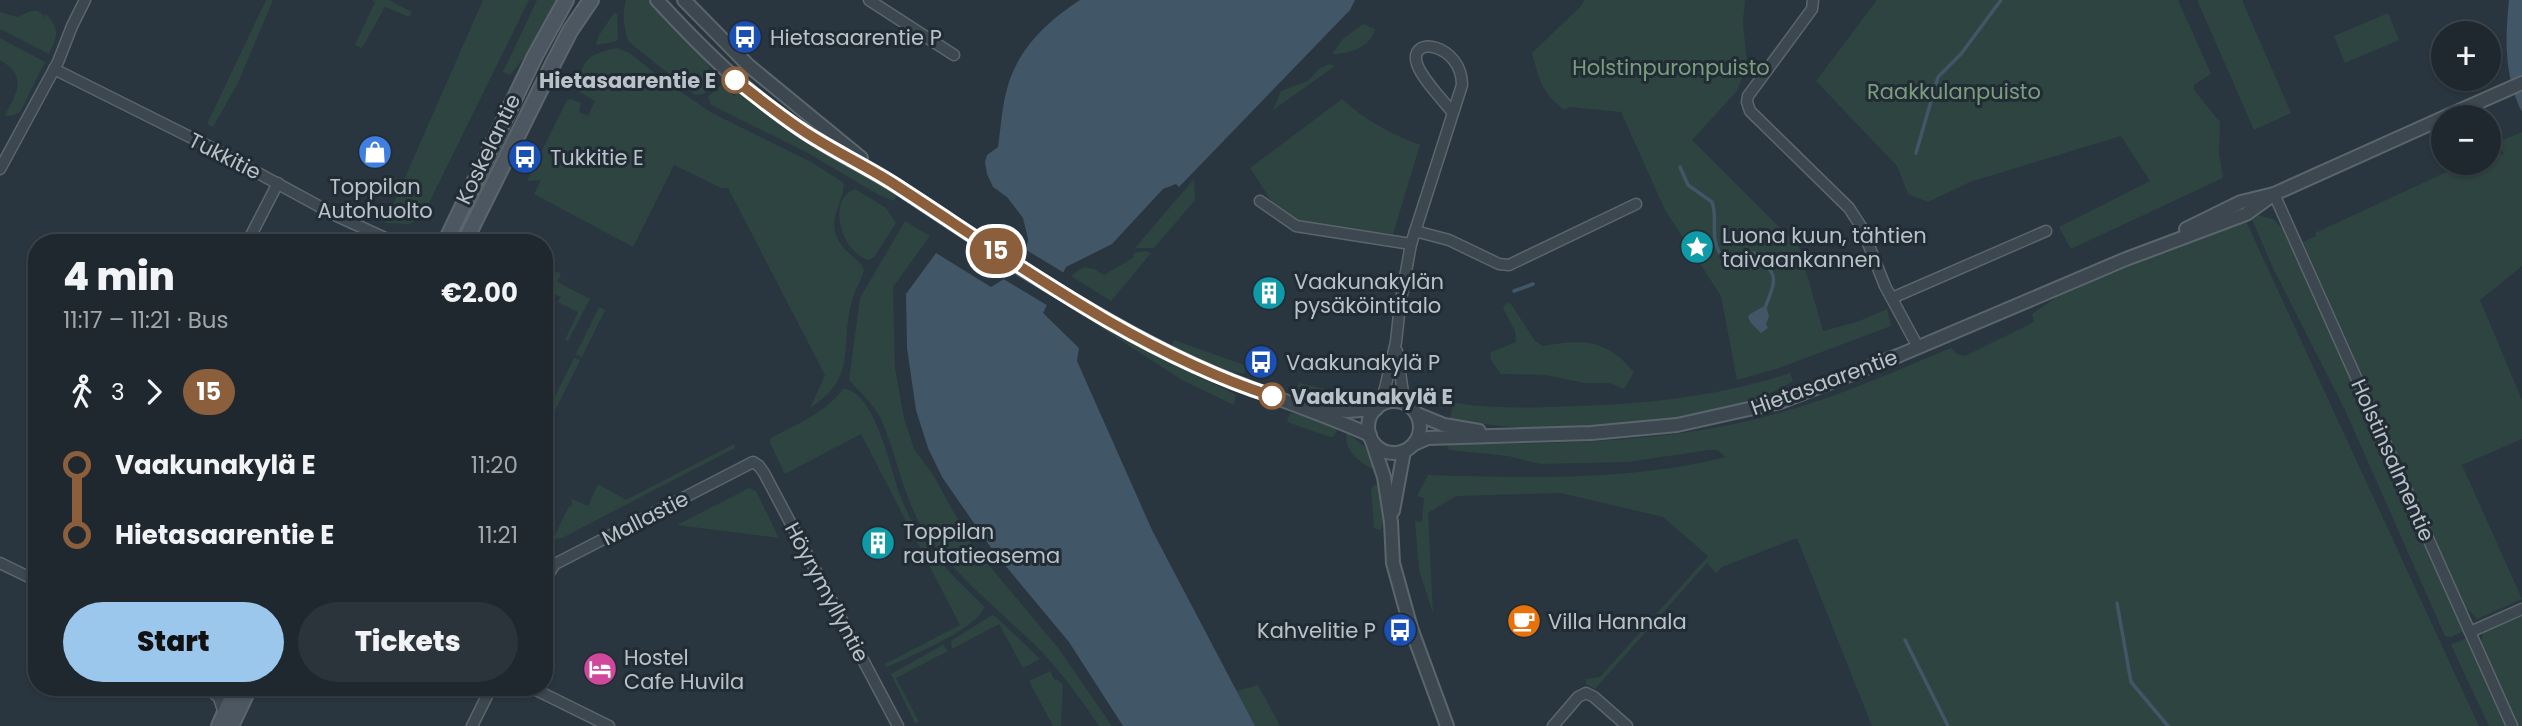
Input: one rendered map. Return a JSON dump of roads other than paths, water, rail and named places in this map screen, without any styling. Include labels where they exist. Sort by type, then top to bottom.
[{"type":"main road","name":"Koskelantie","points":[[449,234],[535,56],[566,0]]},
{"type":"main road","name":"Koskelantie","points":[[468,234],[570,31],[591,0]]},
{"type":"main road","points":[[225,722],[233,696]]},
{"type":"main road","points":[[225,722],[243,696]]},
{"type":"street","points":[[0,169],[54,69],[85,0]]},
{"type":"street","points":[[657,0],[734,79],[816,139],[891,182],[1079,302],[1198,366],[1248,388],[1296,404],[1371,438],[1383,450],[1409,448]]},
{"type":"street","points":[[684,0],[749,66],[891,182]]},
{"type":"street","points":[[869,0],[954,55]]},
{"type":"street","points":[[1813,0],[1812,9],[1746,102],[1750,111],[1849,208],[1862,228],[1892,299],[1918,347]]},
{"type":"street","points":[[1447,726],[1411,628],[1393,563],[1391,522],[1380,461],[1371,438],[1369,421],[1379,407],[1396,342],[1411,244],[1462,85],[1462,74],[1457,63],[1440,49],[1430,46],[1423,48],[1417,54],[1416,61],[1420,70],[1453,113]]},
{"type":"street","name":"Tukkitie","points":[[54,69],[376,234]]},
{"type":"street","name":"Hietasaarentie","points":[[2473,105],[2517,85]]},
{"type":"street","name":"Hietasaarentie","points":[[1409,448],[1428,439],[1591,433],[1676,425],[1780,402],[1918,347],[2126,258],[2241,202],[2274,194],[2431,124]]},
{"type":"street","points":[[252,234],[278,183]]},
{"type":"street","name":"Holstinsalmentie","points":[[2274,194],[2512,726]]},
{"type":"street","points":[[1260,201],[1296,226],[1411,244]]},
{"type":"street","points":[[1415,231],[1449,240],[1499,264],[1509,265],[1636,204]]},
{"type":"street","points":[[1892,299],[2046,231]]},
{"type":"street","points":[[1391,522],[1409,448],[1420,432],[1403,393],[1396,342]]},
{"type":"street","points":[[1296,404],[1347,411],[1379,407],[1394,401],[1412,410]]},
{"type":"street","name":"Hietasaarentie","points":[[1412,410],[1444,425],[1504,436]]},
{"type":"street","name":"Mallastie","points":[[553,567],[753,462]]},
{"type":"street","name":"Höyrymyllyntie","points":[[753,462],[760,466],[764,473],[898,726]]},
{"type":"street","points":[[0,563],[28,577]]},
{"type":"street","points":[[2470,632],[2522,610]]},
{"type":"street","points":[[1553,726],[1578,698],[1586,694],[1594,696],[1627,726]]},
{"type":"street","points":[[217,696],[225,722]]},
{"type":"street","points":[[472,726],[487,696]]},
{"type":"street","points":[[548,696],[609,726]]},
{"type":"water","points":[[1080,0],[1355,0],[1350,10],[1179,187],[1176,184],[1163,189],[1112,244],[1066,267],[1043,313],[1079,348],[1077,361],[1152,530],[1255,726],[1123,726],[1069,642],[994,552],[942,477],[928,448],[916,410],[907,348],[906,294],[936,253],[991,287],[1015,272],[1027,247],[1023,218],[1007,197],[993,187],[985,162],[987,155],[998,147],[1007,90],[1021,57],[1047,25]]},
{"type":"water","points":[[2509,0],[2522,0],[2522,112],[2512,85],[2507,57]]},
{"type":"water","points":[[1766,305],[1768,328],[1761,333],[1748,317]]},
{"type":"waterway","points":[[1916,153],[1938,77],[1961,54],[2001,0]]},
{"type":"waterway","points":[[1680,167],[1688,185],[1712,202],[1715,239],[1719,252],[1730,257],[1754,253],[1772,273],[1773,284],[1765,308]]},
{"type":"waterway","points":[[1514,291],[1533,284]]},
{"type":"waterway","points":[[2117,603],[2131,682],[2168,726]]},
{"type":"waterway","points":[[1905,640],[1948,726]]},
{"type":"place","name":"Hietasaarentie P","points":[[745,37]]},
{"type":"place","name":"Hietasaarentie E","points":[[735,80]]},
{"type":"place","name":"Toppilan Autohuolto","points":[[375,152]]},
{"type":"place","name":"Tukkitie E","points":[[525,157]]},
{"type":"place","name":"Luona kuun, tähtien taivaankannen","points":[[1697,247]]},
{"type":"place","name":"Vaakunakylän pysäköintitalo","points":[[1269,293]]},
{"type":"place","name":"Vaakunakylä P","points":[[1261,362]]},
{"type":"place","name":"Vaakunakylä E","points":[[1272,396]]},
{"type":"place","name":"Toppilan rautatieasema","points":[[878,543]]},
{"type":"place","name":"Villa Hannala","points":[[1524,621]]},
{"type":"place","name":"Kahvelitie P","points":[[1400,630]]},
{"type":"place","name":"Hostel Cafe Huvila","points":[[600,669]]},
{"type":"park label","name":"Holstinpuronpuisto","points":[[1671,67]]},
{"type":"park label","name":"Raakkulanpuisto","points":[[1954,91]]}]
